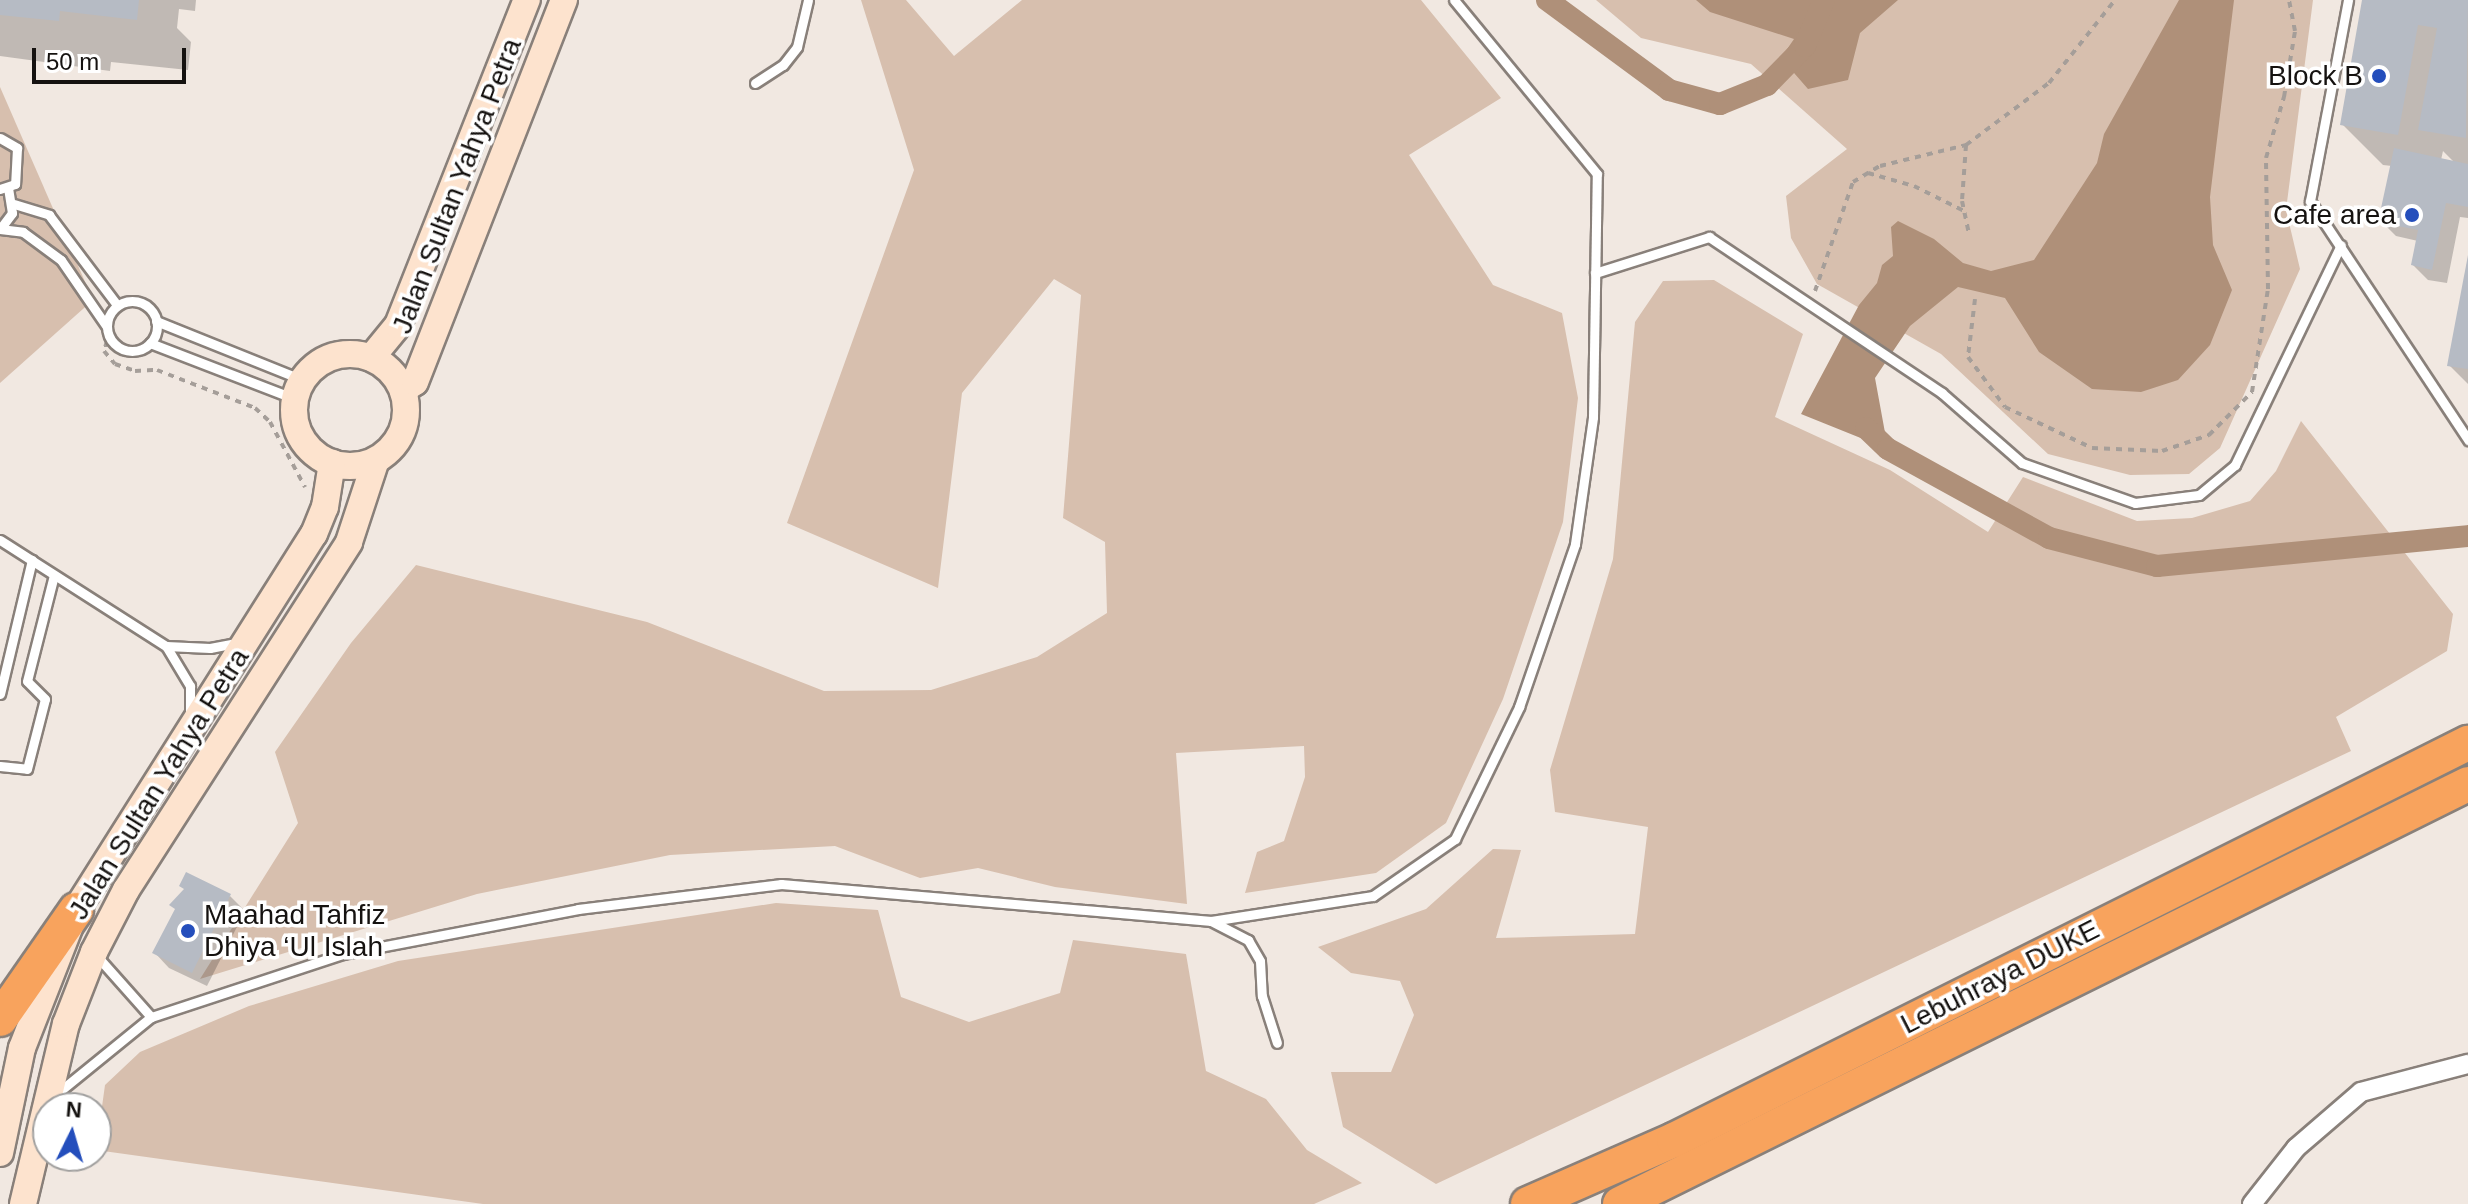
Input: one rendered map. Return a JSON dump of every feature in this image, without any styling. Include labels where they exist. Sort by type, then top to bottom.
[{"type":"highway","name":"Lebuhraya DUKE","points":[[1528,1204],[1674,1140],[2468,743]]},
{"type":"highway","name":"Lebuhraya DUKE","points":[[1620,1204],[2468,784]]},
{"type":"highway","points":[[0,1019],[76,910]]},
{"type":"main road","name":"Jalan Sultan Yahya Petra","points":[[371,358],[398,325],[527,0]]},
{"type":"main road","name":"Jalan Sultan Yahya Petra","points":[[403,390],[415,382],[564,0]]},
{"type":"main road","name":"Jalan Sultan Yahya Petra","points":[[48,1092],[66,1024],[94,952],[126,890],[349,542],[376,460],[389,451],[406,423],[403,390],[385,366],[371,358],[333,357],[299,390]]},
{"type":"main road","points":[[299,390],[302,438],[332,463],[376,460]]},
{"type":"main road","name":"Jalan Sultan Yahya Petra","points":[[0,1153],[22,1048],[76,910],[314,534],[332,463]]},
{"type":"main road","name":"Jalan Sultan Yahya Petra","points":[[23,1204],[32,1163]]},
{"type":"street","points":[[2256,1202],[2296,1148],[2361,1092],[2468,1064]]},
{"type":"lane","points":[[755,83],[783,65],[797,47],[808,0]]},
{"type":"lane","points":[[60,1092],[151,1017],[343,954],[578,909],[781,884],[1211,921],[1373,896],[1455,839],[1519,707],[1575,544],[1593,417],[1597,174],[1454,0]]},
{"type":"lane","points":[[2348,0],[2310,201],[2468,440]]},
{"type":"lane","points":[[0,138],[17,148],[15,184],[4,189],[14,204],[49,215],[117,305]]},
{"type":"lane","points":[[14,204],[0,229],[23,232],[61,260],[107,327],[113,342],[127,350],[150,343],[299,390]]},
{"type":"lane","points":[[1595,273],[1709,237],[1913,373],[2022,463],[2135,503],[2199,495],[2235,465],[2341,245]]},
{"type":"lane","points":[[117,305],[141,303],[156,321],[299,390]]},
{"type":"lane","points":[[107,327],[117,305]]},
{"type":"lane","points":[[150,343],[156,321]]},
{"type":"lane","points":[[0,540],[166,646],[190,686],[190,730]]},
{"type":"lane","points":[[0,694],[32,560]]},
{"type":"lane","points":[[0,766],[27,769],[45,699],[27,681],[54,575]]},
{"type":"lane","points":[[166,646],[210,648],[247,641]]},
{"type":"lane","points":[[1211,921],[1248,940],[1260,961],[1262,996],[1277,1043]]},
{"type":"lane","points":[[94,952],[151,1017]]},
{"type":"path","points":[[1810,305],[1853,182],[1868,173],[1966,145],[2049,83],[2115,0]]},
{"type":"path","points":[[1975,299],[1968,357],[2005,407],[2092,448],[2162,451],[2209,435],[2252,392],[2268,289],[2266,158],[2284,97],[2295,31],[2289,0]]},
{"type":"path","points":[[1966,145],[1964,211],[1969,233]]},
{"type":"path","points":[[1868,173],[1914,186],[1964,211]]},
{"type":"shaded area","points":[[861,0],[906,0],[954,56],[1022,0],[1421,0],[1501,98],[1409,155],[1493,285],[1562,313],[1578,398],[1563,522],[1503,699],[1446,823],[1376,873],[1245,893],[1257,852],[1284,841],[1305,777],[1304,746],[1176,753],[1187,904],[1055,887],[978,868],[920,878],[835,846],[670,855],[477,894],[200,979],[298,823],[275,752],[351,643],[416,565],[647,622],[824,691],[931,690],[1037,657],[1107,613],[1105,542],[1063,518],[1081,295],[1054,279],[962,393],[938,588],[787,523],[914,170]]},
{"type":"shaded area","points":[[1596,0],[2313,0],[2286,210],[2300,269],[2220,448],[2189,474],[2130,475],[2048,454],[1941,354],[1817,284],[1791,238],[1786,196],[1847,149],[1751,64],[1641,38]]},
{"type":"shaded area","points":[[1696,0],[1898,0],[1860,33],[1848,80],[1808,89],[1781,58],[1794,39],[1710,12]]},
{"type":"shaded area","points":[[2179,0],[2234,0],[2210,197],[2213,245],[2232,290],[2210,345],[2178,380],[2141,392],[2092,389],[2039,352],[2005,298],[1958,287],[1910,326],[1875,378],[1888,449],[1801,414],[1859,305],[1877,283],[1882,265],[1893,256],[1891,227],[1898,221],[1934,239],[1963,263],[1991,271],[2034,260],[2097,163],[2104,134]]},
{"type":"shaded area","points":[[0,87],[93,300],[0,383]]},
{"type":"shaded area","points":[[1714,280],[1803,334],[1775,417],[1890,470],[1988,532],[2023,477],[2137,521],[2192,518],[2250,501],[2276,471],[2301,421],[2453,614],[2447,651],[2336,717],[2351,751],[1436,1184],[1343,1127],[1331,1072],[1391,1072],[1414,1015],[1400,981],[1351,973],[1318,947],[1426,909],[1493,849],[1521,850],[1496,938],[1635,934],[1648,827],[1555,812],[1550,770],[1613,559],[1635,322],[1663,281]]},
{"type":"shaded area","points":[[776,903],[878,910],[901,997],[969,1022],[1060,993],[1073,940],[1186,954],[1206,1071],[1266,1099],[1307,1150],[1362,1183],[1314,1204],[483,1204],[112,1152],[112,1092],[104,1092],[105,1085],[140,1052],[249,1006],[398,961]]},
{"type":"building","points":[[0,0],[139,0],[137,20],[60,11],[59,21],[0,15]]},
{"type":"building","name":"Block B","points":[[2362,0],[2468,0],[2466,138],[2418,130],[2437,28],[2418,25],[2398,135],[2340,125]]},
{"type":"building","name":"Cafe area","points":[[2394,148],[2468,164],[2468,207],[2446,203],[2432,270],[2411,265],[2418,230],[2378,222]]},
{"type":"building","points":[[2468,255],[2468,369],[2447,366]]},
{"type":"building","name":"Maahad Tahfiz Dhiya ‘Ul Islah","points":[[186,872],[231,894],[192,973],[152,953],[175,909],[169,905],[184,889],[179,886]]},
{"type":"waterway","points":[[1547,0],[1669,90],[1720,104],[1767,85],[1805,46],[1824,0]]},
{"type":"waterway","points":[[1866,428],[1888,449],[2049,538],[2157,566],[2468,536]]},
{"type":"place","name":"Block B","points":[[2379,76]]},
{"type":"place","name":"Cafe area","points":[[2412,215]]},
{"type":"place","name":"Maahad Tahfiz Dhiya ‘Ul Islah","points":[[188,931]]}]
